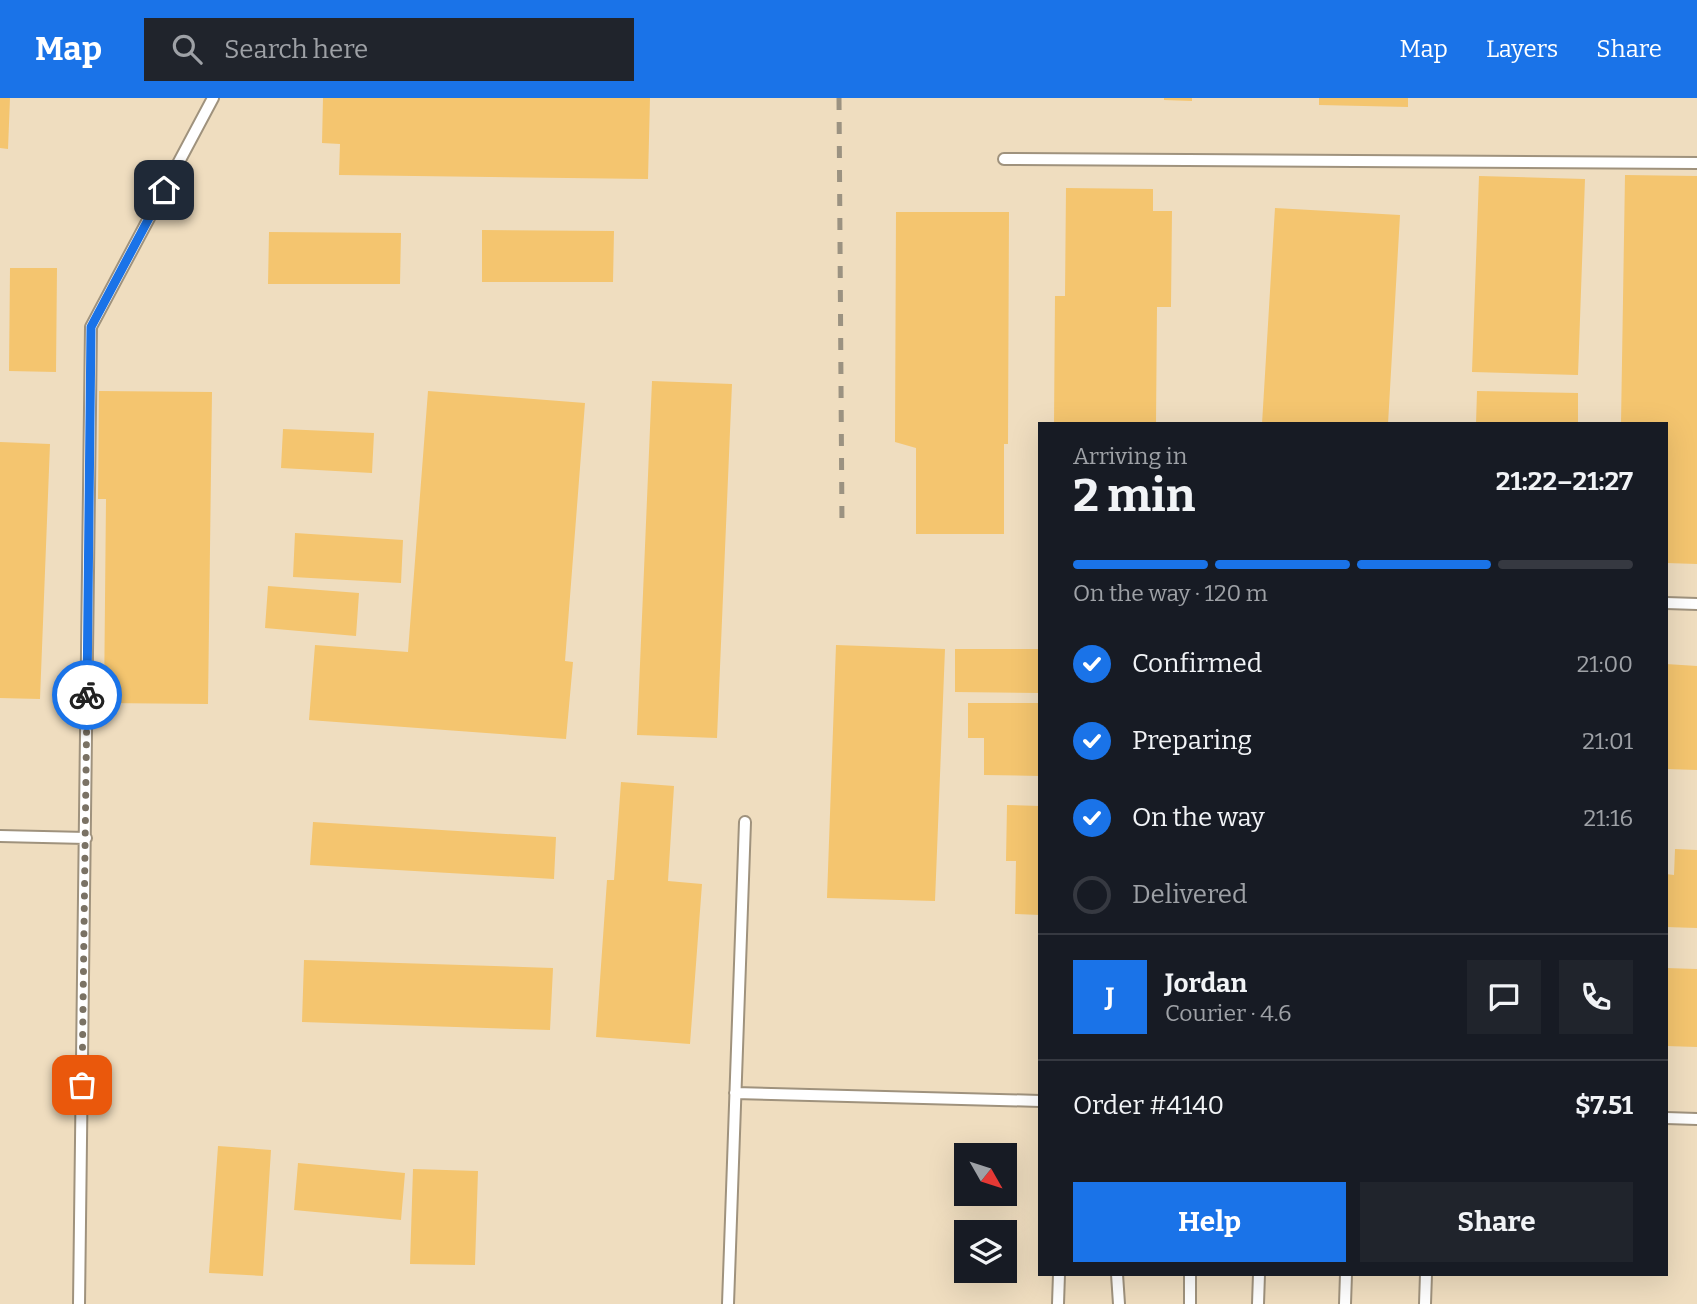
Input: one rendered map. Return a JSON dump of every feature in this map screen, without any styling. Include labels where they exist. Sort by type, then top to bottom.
[{"type":"lane","points":[[79,1304],[91,327],[213,98]]},
{"type":"lane","points":[[1004,159],[1697,163]]},
{"type":"lane","points":[[1668,603],[1697,604]]},
{"type":"lane","points":[[727,1304],[745,822]]},
{"type":"lane","points":[[0,836],[86,838]]},
{"type":"lane","points":[[735,1093],[1038,1101]]},
{"type":"lane","points":[[1668,1118],[1697,1119]]},
{"type":"lane","points":[[1058,1304],[1059,1276]]},
{"type":"lane","points":[[1117,1276],[1119,1304]]},
{"type":"lane","points":[[1190,1276],[1190,1304]]},
{"type":"lane","points":[[1258,1304],[1259,1276]]},
{"type":"lane","points":[[1345,1304],[1346,1276]]},
{"type":"lane","points":[[1426,1276],[1426,1304]]},
{"type":"shaded area","points":[[0,98],[1697,98],[1697,1304],[0,1304]]},
{"type":"building","points":[[0,98],[10,98],[8,149],[0,148]]},
{"type":"building","points":[[323,98],[650,98],[648,179],[339,175],[340,144],[322,143]]},
{"type":"building","points":[[1192,98],[1192,101],[1164,100]]},
{"type":"building","points":[[1319,98],[1408,98],[1408,107],[1319,105]]},
{"type":"building","points":[[1625,175],[1697,176],[1697,564],[1668,563],[1668,422],[1621,422]]},
{"type":"building","points":[[1479,176],[1585,179],[1578,375],[1472,372]]},
{"type":"building","points":[[1066,188],[1153,189],[1153,211],[1172,211],[1171,307],[1157,307],[1156,422],[1054,422],[1055,296],[1065,296]]},
{"type":"building","points":[[1275,208],[1400,215],[1388,422],[1262,422]]},
{"type":"building","points":[[896,212],[1009,212],[1008,444],[1004,444],[1004,534],[916,534],[916,448],[895,442]]},
{"type":"building","points":[[482,230],[614,231],[613,282],[482,282]]},
{"type":"building","points":[[269,232],[401,233],[400,284],[268,284]]},
{"type":"building","points":[[10,268],[57,268],[56,372],[9,371]]},
{"type":"building","points":[[652,381],[732,384],[717,738],[637,735]]},
{"type":"building","points":[[99,391],[212,392],[208,704],[104,703],[106,499],[98,499]]},
{"type":"building","points":[[428,391],[585,403],[565,661],[573,662],[566,739],[309,720],[315,645],[408,652]]},
{"type":"building","points":[[1477,391],[1578,393],[1578,422],[1476,422]]},
{"type":"building","points":[[283,429],[374,433],[372,473],[281,468]]},
{"type":"building","points":[[0,442],[50,444],[40,699],[0,698]]},
{"type":"building","points":[[295,533],[403,540],[401,583],[293,577]]},
{"type":"building","points":[[268,586],[359,593],[356,636],[265,628]]},
{"type":"building","points":[[836,645],[945,649],[935,901],[827,898]]},
{"type":"building","points":[[955,649],[1038,649],[1038,693],[955,692]]},
{"type":"building","points":[[1668,664],[1697,666],[1697,770],[1668,769]]},
{"type":"building","points":[[968,703],[1038,703],[1038,776],[984,775],[984,738],[968,738]]},
{"type":"building","points":[[621,782],[674,786],[668,881],[702,884],[690,1044],[596,1037],[607,880],[614,880]]},
{"type":"building","points":[[1007,805],[1038,806],[1038,915],[1015,914],[1016,861],[1006,861]]},
{"type":"building","points":[[313,822],[556,837],[554,879],[310,865]]},
{"type":"building","points":[[1675,849],[1697,850],[1697,928],[1668,927],[1668,874],[1674,875]]},
{"type":"building","points":[[304,960],[553,968],[550,1030],[302,1022]]},
{"type":"building","points":[[1668,968],[1697,969],[1697,1047],[1668,1046]]},
{"type":"building","points":[[218,1146],[271,1150],[263,1276],[209,1273]]},
{"type":"building","points":[[298,1163],[405,1173],[401,1220],[294,1210]]},
{"type":"building","points":[[413,1169],[478,1171],[475,1265],[410,1264]]},
{"type":"railway","points":[[839,98],[842,526]]},
{"type":"way so far","points":[[82,1085],[87,695]]},
{"type":"route","points":[[87,695],[91,327],[164,190]]}]
